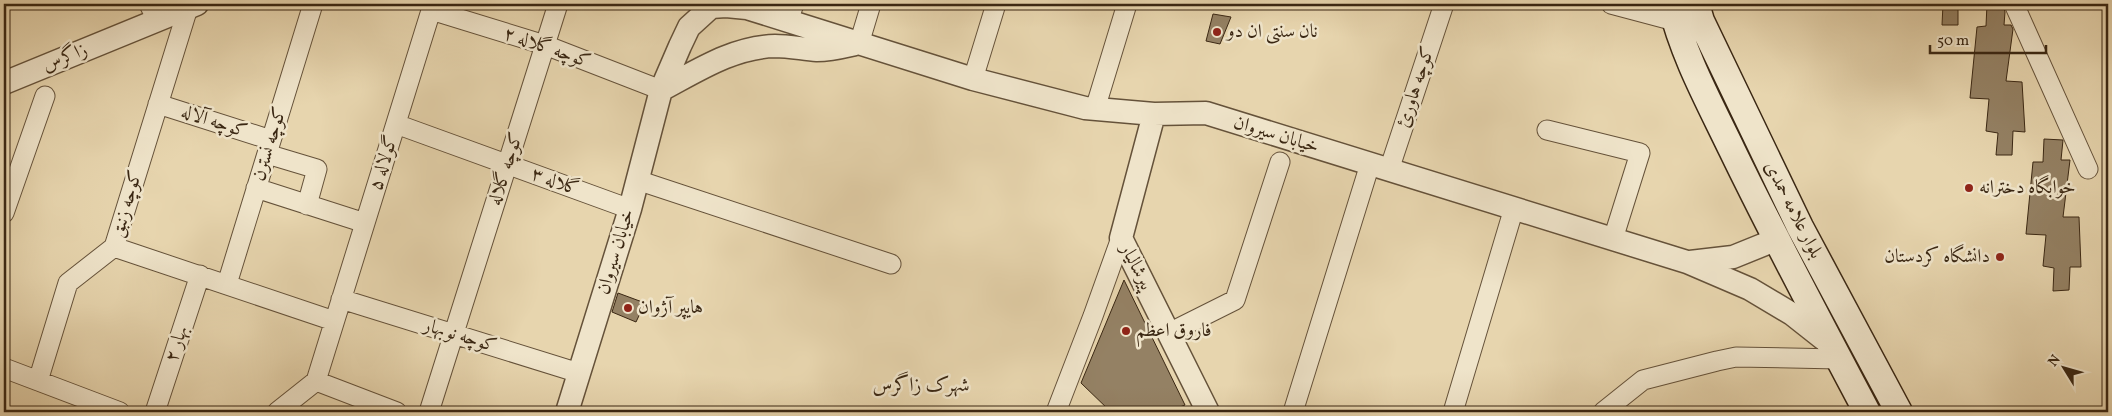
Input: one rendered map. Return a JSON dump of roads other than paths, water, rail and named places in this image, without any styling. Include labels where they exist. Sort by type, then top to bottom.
[{"type":"main road","name":"بلوار علامه حمدی","points":[[1696,4],[1701,21],[1800,227],[1899,412]]},
{"type":"main road","name":"بلوار علامه حمدی","points":[[1673,12],[1678,32],[1696,74],[1775,240],[1867,412]]},
{"type":"street","name":"کوچه نسترن","points":[[227,284],[313,4]]},
{"type":"street","name":"کوچه گلاله","points":[[429,412],[558,4]]},
{"type":"street","points":[[858,44],[871,4]]},
{"type":"street","points":[[974,79],[996,4]]},
{"type":"street","points":[[1094,109],[1127,4]]},
{"type":"street","name":"کوچه هاورئ","points":[[1294,412],[1380,167],[1444,4]]},
{"type":"street","points":[[1615,4],[1673,12]]},
{"type":"street","points":[[2014,4],[2088,169]]},
{"type":"street","name":"زاگرس","points":[[4,83],[126,33],[153,12],[193,6]]},
{"type":"street","name":"کوچه زنبق","points":[[38,381],[68,283],[114,247],[158,104],[193,6]]},
{"type":"street","name":"خیابان سیروان","points":[[567,412],[630,209],[661,90],[689,26],[711,7],[726,6],[791,12],[858,44],[974,79],[1094,109],[1154,114],[1206,113],[1514,208],[1687,262],[1750,289],[1792,314],[1835,352]]},
{"type":"street","name":"کوچه گلاله ۲","points":[[432,7],[545,45],[661,90]]},
{"type":"street","name":"گولاله ۵","points":[[316,381],[432,7]]},
{"type":"street","name":"زاگرس","points":[[4,68],[96,31],[126,33]]},
{"type":"street","name":"خیابان سیروان","points":[[661,90],[716,60],[738,52],[774,46],[833,49],[858,44]]},
{"type":"street","points":[[4,213],[45,96]]},
{"type":"street","name":"کوچه آلاله","points":[[158,104],[269,147],[317,169],[307,205]]},
{"type":"street","name":"پیرشالیار","points":[[1154,114],[1120,238],[1208,412]]},
{"type":"street","name":"گلاله ۳","points":[[396,124],[630,209]]},
{"type":"street","points":[[1547,130],[1640,153],[1612,239]]},
{"type":"street","points":[[1169,333],[1234,300],[1280,162]]},
{"type":"street","points":[[637,180],[891,264]]},
{"type":"street","points":[[256,188],[365,224]]},
{"type":"street","points":[[1453,412],[1514,208]]},
{"type":"street","points":[[1056,412],[1093,316],[1120,238]]},
{"type":"street","points":[[1687,262],[1733,257],[1775,240]]},
{"type":"street","points":[[114,247],[334,322]]},
{"type":"street","name":"بهار ۲","points":[[155,412],[200,275]]},
{"type":"street","name":"کوچه نوبهار","points":[[341,299],[579,373]]},
{"type":"street","points":[[1603,412],[1642,380],[1736,357],[1835,352]]},
{"type":"street","points":[[4,368],[120,412]]},
{"type":"street","points":[[277,412],[316,381],[396,412]]},
{"type":"place","name":"نان سنتی ان دو","points":[[1217,32]]},
{"type":"place","name":"خوابگاه دخترانه","points":[[1969,188]]},
{"type":"place","name":"دانشگاه کردستان","points":[[2000,257]]},
{"type":"place","name":"هایپر آژوان","points":[[628,308]]},
{"type":"place","name":"فاروق اعظم","points":[[1126,331]]},
{"type":"district","name":"شهرک زاگرس","points":[[921,386]]}]
